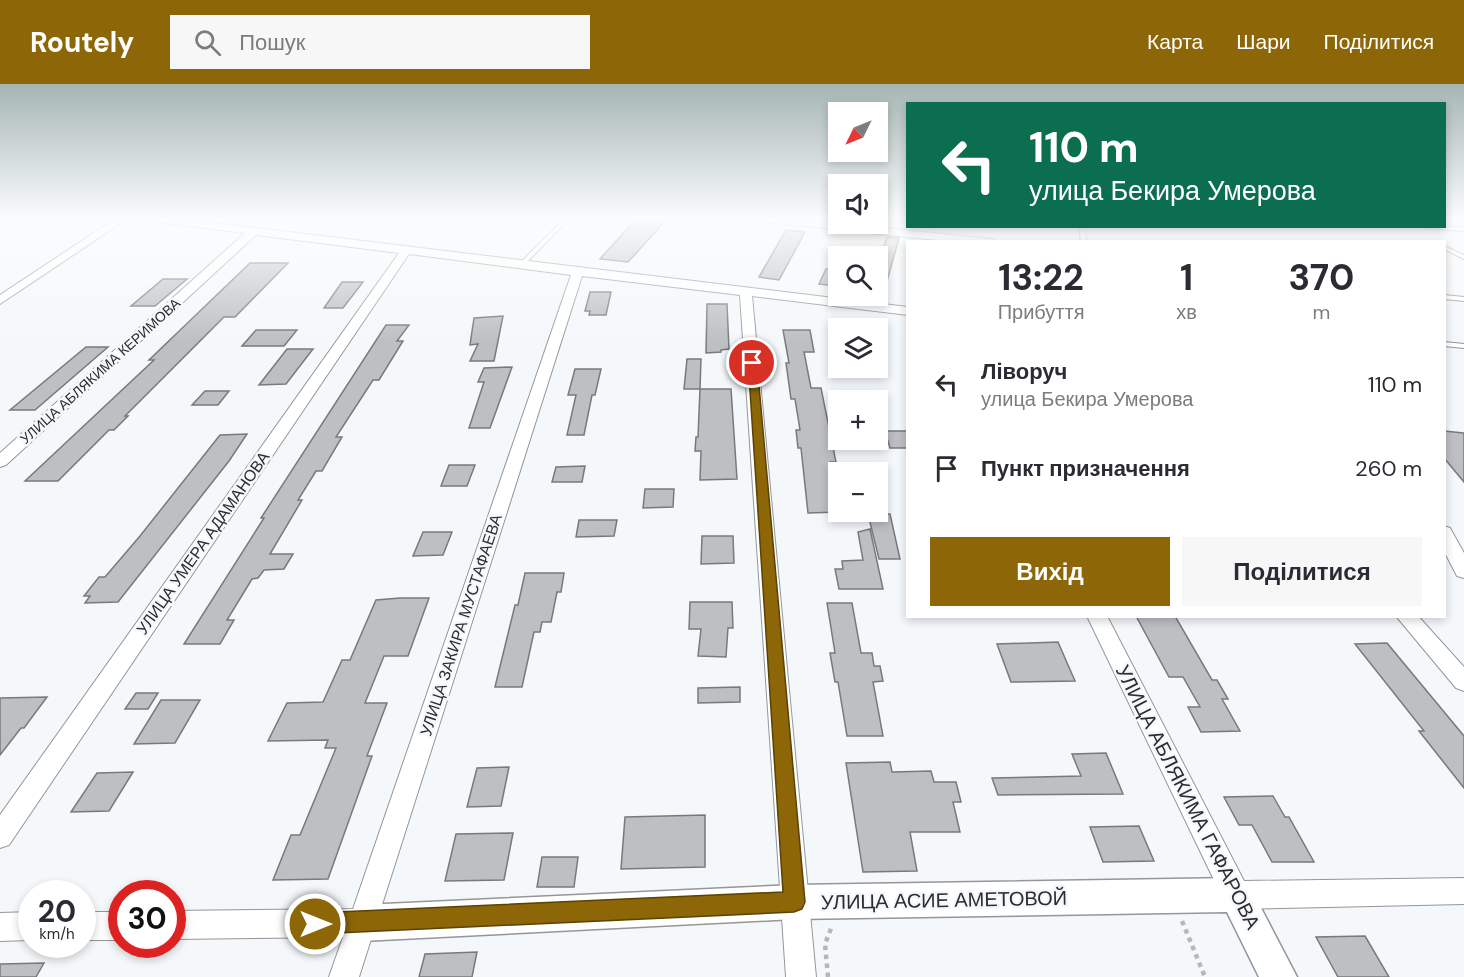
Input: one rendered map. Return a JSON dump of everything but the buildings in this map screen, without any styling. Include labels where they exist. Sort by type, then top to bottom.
[{"type":"street","points":[[0,300],[62,259]]},
{"type":"street","name":"УЛИЦА АБЛЯКИМА КЕРИМОВА","points":[[0,462],[224,259]]},
{"type":"street","name":"УЛИЦА УМЕРА АДАМАНОВА","points":[[0,836],[401,259]]},
{"type":"street","points":[[468,259],[906,311]]},
{"type":"street","name":"УЛИЦА ЗАКИРА МУСТАФАЕВА","points":[[344,977],[578,273]]},
{"type":"street","points":[[746,292],[801,977]]},
{"type":"street","points":[[1446,536],[1464,571]]},
{"type":"street","name":"УЛИЦА АБЛЯКИМА ГАФАРОВА","points":[[1098,618],[1236,896],[1279,977]]},
{"type":"street","points":[[1408,618],[1464,682]]},
{"type":"street","name":"УЛИЦА АСИЕ АМЕТОВОЙ","points":[[186,925],[362,923],[794,902],[1464,891]]},
{"type":"street","points":[[0,927],[18,926]]},
{"type":"lane","points":[[520,265],[526,259]]},
{"type":"lane","points":[[1446,297],[1464,299]]},
{"type":"lane","points":[[1446,344],[1464,346]]},
{"type":"path","points":[[1182,921],[1205,977]]},
{"type":"path","points":[[828,977],[826,933],[833,925],[843,925]]},
{"type":"route","points":[[315,924],[794,902],[752,363]]}]
